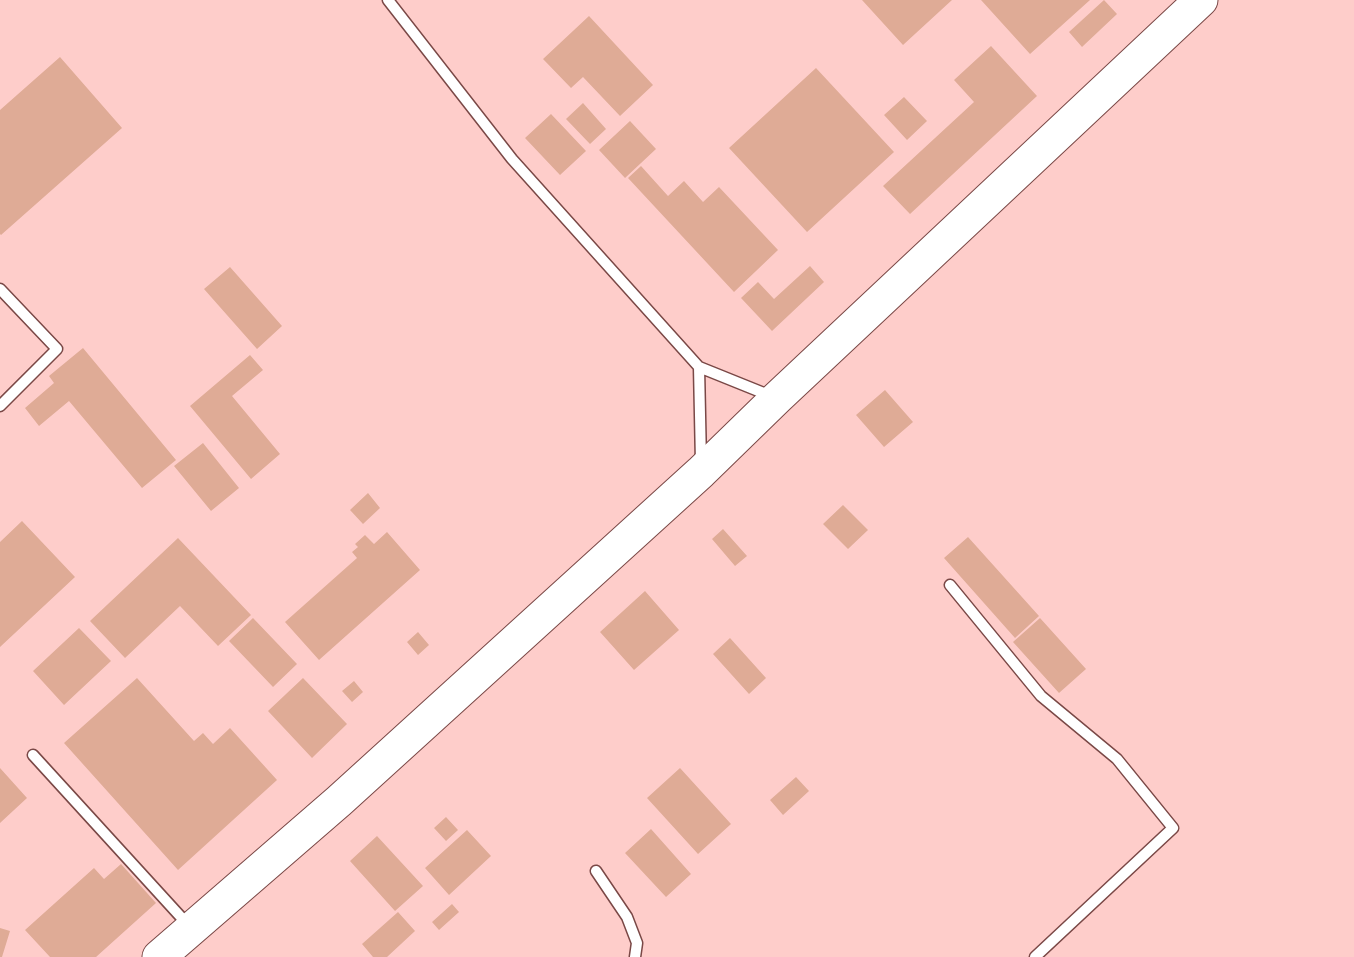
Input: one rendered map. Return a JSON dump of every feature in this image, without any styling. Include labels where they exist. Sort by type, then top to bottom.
[{"type":"highway","points":[[159,957],[339,801],[701,472],[1201,0]]},
{"type":"lane","points":[[388,0],[512,159],[699,367],[777,398]]},
{"type":"lane","points":[[0,289],[57,349],[0,406]]},
{"type":"lane","points":[[699,367],[701,472]]},
{"type":"lane","points":[[950,585],[1041,696],[1117,759],[1173,828],[1035,957]]},
{"type":"lane","points":[[33,755],[192,929]]},
{"type":"lane","points":[[596,871],[627,917],[637,943],[635,957]]},
{"type":"building","points":[[862,0],[952,0],[903,45]]},
{"type":"building","points":[[981,0],[1090,0],[1030,54]]},
{"type":"building","points":[[1104,0],[1117,14],[1082,47],[1069,32]]},
{"type":"building","points":[[589,16],[653,85],[620,116],[583,77],[571,88],[543,59]]},
{"type":"building","points":[[991,46],[1037,96],[910,214],[883,186],[974,102],[954,80]]},
{"type":"building","points":[[60,57],[122,128],[1,235],[0,110]]},
{"type":"building","points":[[816,68],[894,152],[807,232],[729,148]]},
{"type":"building","points":[[904,97],[927,121],[907,140],[884,115]]},
{"type":"building","points":[[583,103],[606,129],[590,144],[566,119]]},
{"type":"building","points":[[551,114],[586,151],[560,175],[525,138]]},
{"type":"building","points":[[630,121],[656,149],[625,178],[599,150]]},
{"type":"building","points":[[641,166],[668,196],[684,181],[703,202],[719,187],[778,250],[734,292],[628,178]]},
{"type":"building","points":[[810,266],[824,282],[772,331],[741,298],[758,282],[774,299]]},
{"type":"building","points":[[230,267],[282,326],[257,349],[204,289]]},
{"type":"building","points":[[83,348],[176,460],[142,488],[69,401],[39,426],[25,408],[54,383],[49,376]]},
{"type":"building","points":[[250,355],[263,370],[232,396],[280,454],[251,479],[190,406]]},
{"type":"building","points":[[885,390],[913,422],[884,447],[856,415]]},
{"type":"building","points":[[203,443],[239,488],[211,511],[174,466]]},
{"type":"building","points":[[368,493],[380,508],[363,524],[350,510]]},
{"type":"building","points":[[843,505],[868,530],[848,549],[823,524]]},
{"type":"building","points":[[22,521],[75,577],[0,647],[0,542]]},
{"type":"building","points":[[723,529],[747,556],[735,566],[712,539]]},
{"type":"building","points":[[387,532],[420,570],[319,660],[285,622],[357,558],[352,552],[358,547],[355,544],[365,535],[374,544]]},
{"type":"building","points":[[968,537],[1039,616],[1015,638],[944,558]]},
{"type":"building","points":[[178,538],[251,615],[218,646],[180,606],[125,658],[90,621]]},
{"type":"building","points":[[645,591],[679,630],[634,670],[600,632]]},
{"type":"building","points":[[253,618],[297,664],[273,687],[229,641]]},
{"type":"building","points":[[1040,618],[1086,669],[1059,693],[1013,642]]},
{"type":"building","points":[[79,628],[111,661],[64,705],[33,671]]},
{"type":"building","points":[[418,632],[429,645],[418,655],[407,642]]},
{"type":"building","points":[[730,638],[766,678],[749,694],[713,654]]},
{"type":"building","points":[[137,678],[194,741],[203,733],[213,744],[230,728],[277,780],[178,870],[64,743]]},
{"type":"building","points":[[303,678],[347,724],[312,758],[268,711]]},
{"type":"building","points":[[354,681],[363,692],[352,702],[342,691]]},
{"type":"building","points":[[0,768],[27,798],[0,823]]},
{"type":"building","points":[[680,768],[731,824],[698,854],[647,798]]},
{"type":"building","points":[[796,777],[809,791],[783,815],[770,800]]},
{"type":"building","points":[[446,817],[458,830],[446,841],[434,828]]},
{"type":"building","points":[[651,829],[691,874],[666,897],[625,853]]},
{"type":"building","points":[[467,830],[491,856],[449,895],[425,868]]},
{"type":"building","points":[[377,836],[423,886],[395,911],[350,861]]},
{"type":"building","points":[[121,864],[156,903],[96,957],[50,957],[25,930],[94,868],[104,879]]},
{"type":"building","points":[[452,904],[459,912],[439,930],[432,922]]},
{"type":"building","points":[[398,912],[415,931],[387,957],[373,957],[362,944]]},
{"type":"building","points":[[0,928],[10,931],[2,957],[0,957]]}]
